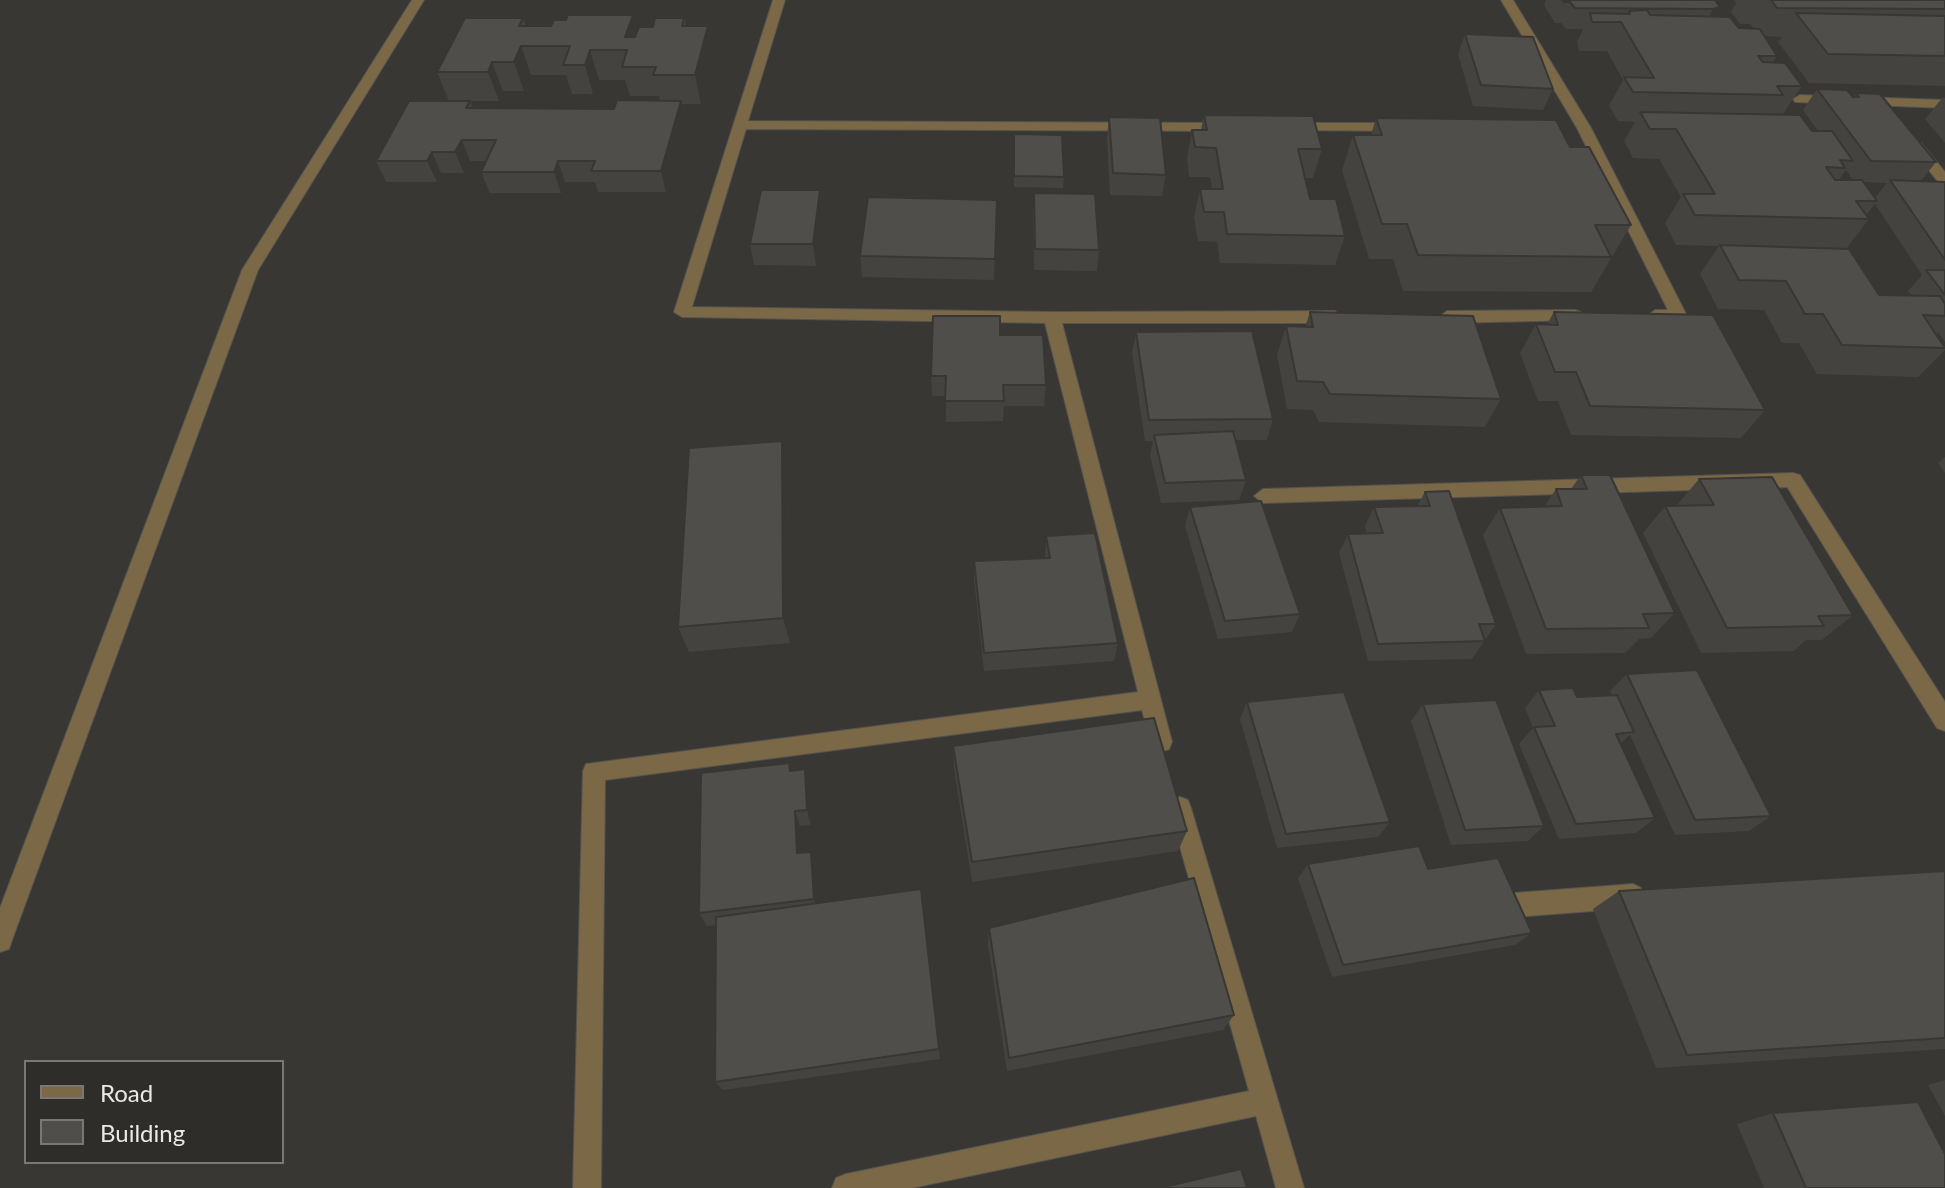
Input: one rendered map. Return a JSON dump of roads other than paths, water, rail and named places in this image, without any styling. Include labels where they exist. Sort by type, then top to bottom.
[{"type":"street","points":[[0,940],[250,270],[418,0]]},
{"type":"street","points":[[779,0],[682,312],[1052,318],[1350,317]]},
{"type":"street","points":[[1507,0],[1679,316],[1632,316]]},
{"type":"street","points":[[1800,99],[1885,108],[1945,104]]},
{"type":"street","points":[[741,125],[1250,127]]},
{"type":"street","points":[[1266,127],[1409,127]]},
{"type":"street","points":[[1908,136],[1945,181]]},
{"type":"street","points":[[1428,317],[1585,316]]},
{"type":"street","points":[[1052,318],[1148,700],[1166,759]]},
{"type":"street","points":[[1263,496],[1793,480],[1945,721]]},
{"type":"street","points":[[587,1188],[594,771],[1148,700]]},
{"type":"street","points":[[1174,789],[1290,1188]]},
{"type":"street","points":[[1501,906],[1660,894]]},
{"type":"street","points":[[846,1188],[1265,1101]]}]
